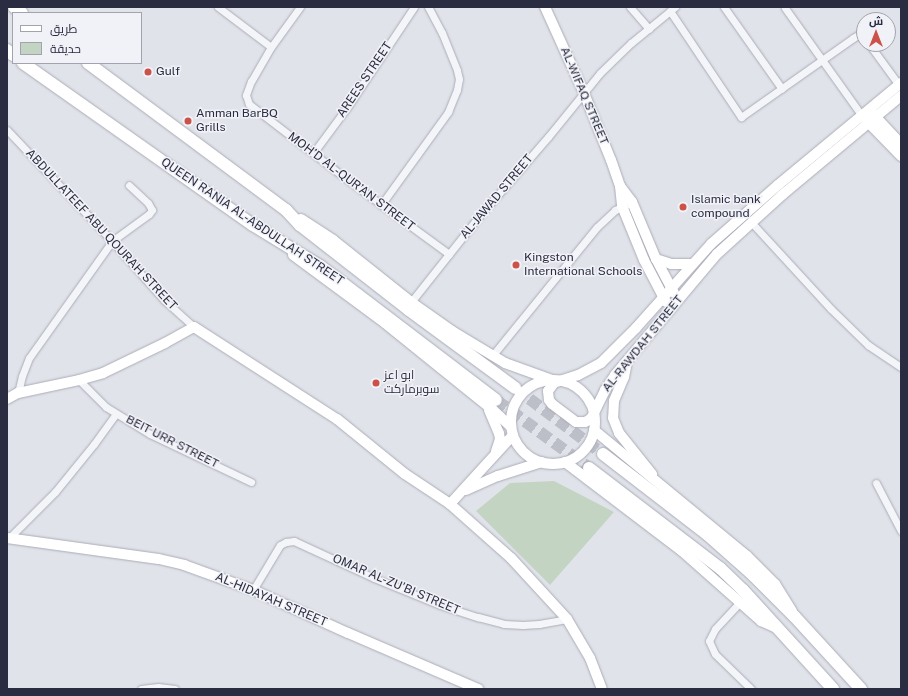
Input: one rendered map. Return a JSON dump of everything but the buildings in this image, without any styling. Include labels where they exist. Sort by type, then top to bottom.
[{"type":"main road","name":"QUEEN RANIA AL-ABDULLAH STREET","points":[[24,64],[253,225],[320,266],[490,402]]},
{"type":"main road","name":"QUEEN RANIA AL-ABDULLAH STREET","points":[[89,64],[286,210],[305,229],[409,310],[515,388]]},
{"type":"main road","points":[[603,454],[708,535],[753,575],[795,617],[861,689]]},
{"type":"main road","points":[[589,468],[720,568],[780,630],[833,689]]},
{"type":"street","points":[[218,7],[271,47]]},
{"type":"street","name":"MOH’D AL-QUR’AN STREET","points":[[300,7],[271,47],[248,88],[248,101],[258,112],[314,152],[381,205],[449,254]]},
{"type":"street","name":"AREES STREET","points":[[314,152],[348,106],[414,7]]},
{"type":"street","points":[[381,205],[448,112],[457,90],[459,78],[442,33],[428,7]]},
{"type":"street","name":"AL-WIFAQ STREET","points":[[545,7],[584,93],[620,186],[622,206],[644,260],[663,297],[671,309]]},
{"type":"street","points":[[630,7],[649,29]]},
{"type":"street","points":[[724,7],[782,88]]},
{"type":"street","points":[[785,8],[822,60],[901,156]]},
{"type":"street","points":[[672,9],[741,117],[856,36]]},
{"type":"street","name":"AL-JAWAD STREET","points":[[412,302],[449,254],[612,60],[672,9]]},
{"type":"street","points":[[875,52],[900,84]]},
{"type":"street","name":"AL-RAWDAH STREET","points":[[594,413],[605,390],[627,360],[717,254],[869,116],[900,84]]},
{"type":"street","name":"AL-RAWDAH STREET","points":[[512,431],[512,410],[522,393],[539,382],[578,375],[601,363],[636,328],[692,264],[743,216],[869,116],[901,96]]},
{"type":"street","points":[[869,116],[901,144]]},
{"type":"street","name":"ABDULLATEEF ABU QOURAH STREET","points":[[7,130],[112,241],[164,300],[194,327],[337,418],[405,474],[450,504],[511,558],[567,619],[590,658],[602,689]]},
{"type":"street","points":[[18,393],[22,376],[29,358],[112,241],[149,214],[152,210],[148,202],[130,185]]},
{"type":"street","name":"AL-WIFAQ STREET","points":[[620,186],[632,202],[656,259],[678,300]]},
{"type":"street","points":[[492,356],[606,217],[622,206],[632,202]]},
{"type":"street","points":[[286,210],[333,240],[412,302],[492,356],[505,363],[571,385],[582,392],[594,413],[594,430],[589,442],[582,452],[565,462],[554,464],[542,462],[523,452],[512,431],[490,402]]},
{"type":"street","points":[[751,222],[830,309],[868,345],[901,367]]},
{"type":"street","points":[[656,259],[671,264],[692,264]]},
{"type":"street","points":[[7,399],[18,393],[79,380],[103,373],[194,327]]},
{"type":"street","points":[[627,360],[624,377],[614,401],[613,418],[619,433],[640,457],[659,484]]},
{"type":"street","name":"BEIT URR STREET","points":[[79,380],[92,394],[116,414],[150,434],[251,482]]},
{"type":"street","points":[[555,380],[548,391],[548,396],[552,404],[572,419],[580,422],[589,420],[594,413]]},
{"type":"street","points":[[490,402],[500,439],[494,455]]},
{"type":"street","points":[[8,538],[55,492],[116,414]]},
{"type":"street","points":[[594,430],[747,556],[775,584],[784,596],[795,617]]},
{"type":"street","points":[[450,504],[494,455],[512,431]]},
{"type":"street","points":[[462,492],[498,476],[542,462]]},
{"type":"street","points":[[565,462],[651,526],[741,601],[761,621],[780,630]]},
{"type":"street","points":[[876,483],[901,531]]},
{"type":"street","name":"AL-HIDAYAH STREET","points":[[8,538],[173,562],[253,590],[478,689]]},
{"type":"street","name":"OMAR AL-ZU'BI STREET","points":[[253,590],[275,551],[280,545],[289,541],[303,544],[374,578],[440,605],[478,617],[504,624],[523,625],[567,619]]},
{"type":"street","points":[[741,601],[715,629],[709,641],[715,654],[752,689]]},
{"type":"street","points":[[141,689],[175,689]]},
{"type":"green space","points":[[554,481],[614,512],[550,585],[476,511],[510,483]]},
{"type":"tunnel","points":[[515,388],[603,454]]},
{"type":"tunnel","points":[[496,400],[589,468]]},
{"type":"place","name":"Gulf","points":[[148,72]]},
{"type":"place","name":"Amman BarBQ Grills","points":[[188,121]]},
{"type":"place","name":"Islamic bank compound","points":[[683,207]]},
{"type":"place","name":"Kingston International Schools","points":[[516,265]]},
{"type":"place","name":"ابو اعز سوبرماركت","points":[[376,383]]}]
